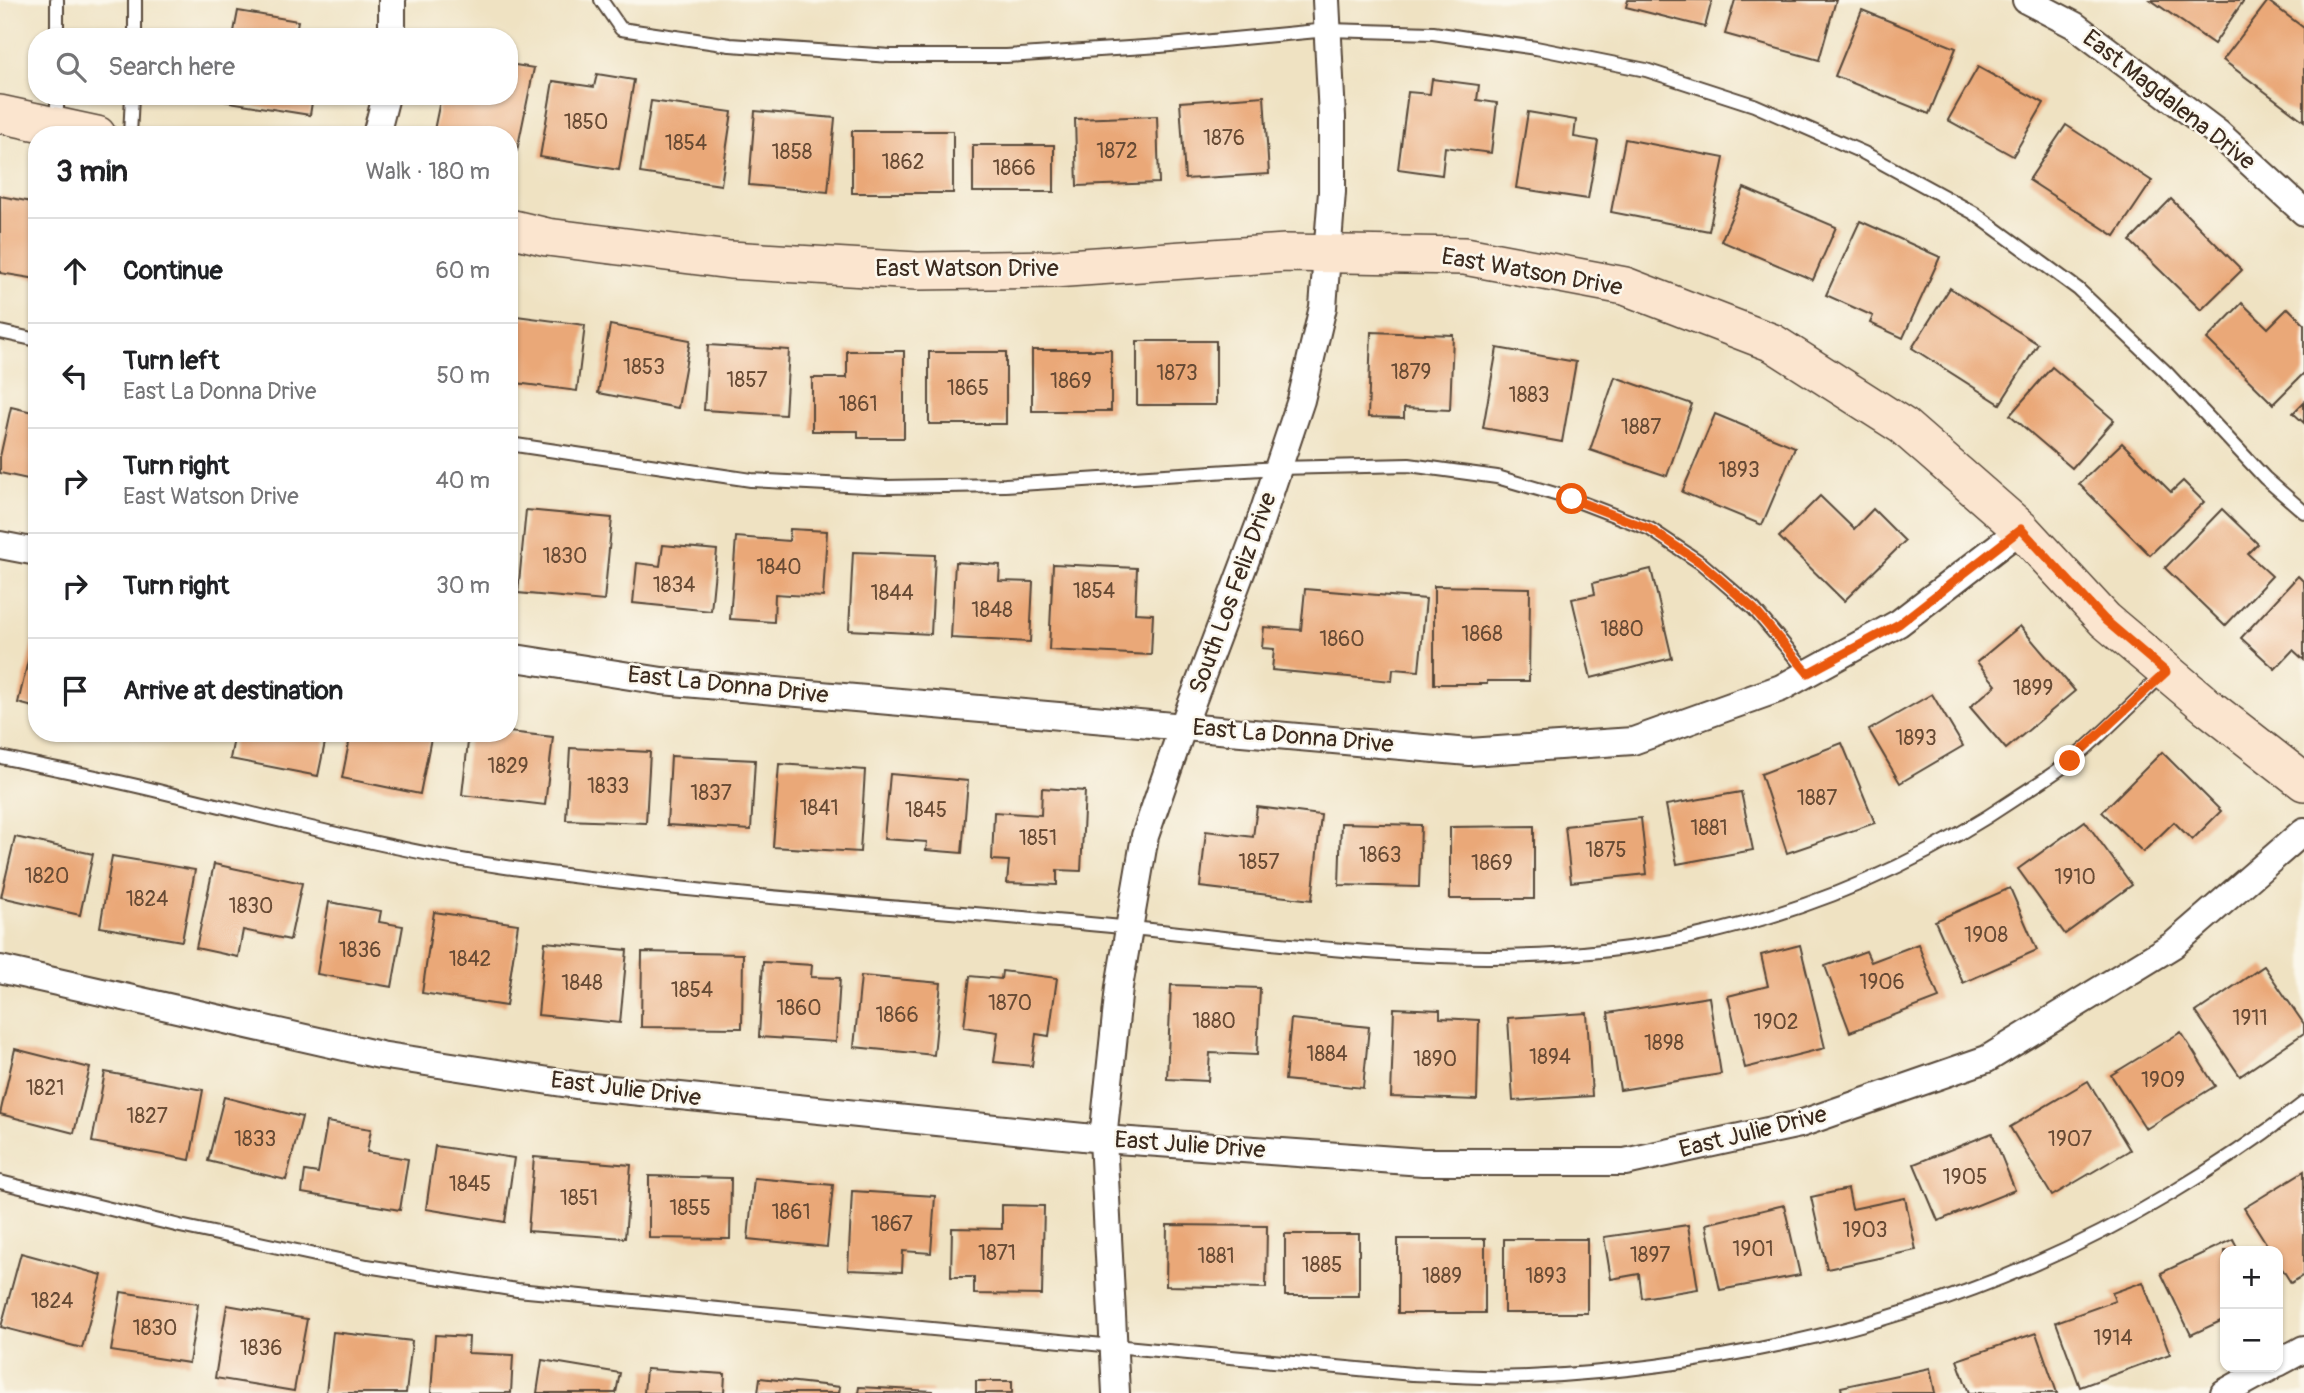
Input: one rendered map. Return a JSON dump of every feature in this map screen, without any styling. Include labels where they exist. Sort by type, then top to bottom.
[{"type":"street","points":[[392,0],[392,28]]},
{"type":"street","name":"South Los Feliz Drive","points":[[1116,1393],[1103,1139],[1119,987],[1145,836],[1183,726],[1259,525],[1301,400],[1323,307],[1332,192],[1332,117],[1326,0]]},
{"type":"street","name":"East Magdalena Drive","points":[[2026,0],[2074,25],[2219,134],[2304,212]]},
{"type":"street","points":[[378,126],[384,105]]},
{"type":"street","points":[[0,114],[57,111],[82,126]]},
{"type":"street","name":"East Watson Drive","points":[[518,230],[547,237],[730,260],[917,271],[1052,269],[1328,252],[1465,256],[1625,286],[1773,343],[1903,426],[2021,529],[2105,620],[2304,782]]},
{"type":"street","name":"East La Donna Drive","points":[[518,658],[662,681],[1469,752],[1633,741],[1781,688],[1899,624],[2021,529]]},
{"type":"street","points":[[0,545],[28,550]]},
{"type":"street","name":"East Julie Drive","points":[[0,969],[380,1055],[582,1086],[1103,1139],[1423,1162],[1625,1162],[1800,1124],[1987,1059],[2173,945],[2304,831]]},
{"type":"street","points":[[2283,1360],[2304,1349]]},
{"type":"street","points":[[2224,1393],[2262,1372]]},
{"type":"lane","points":[[57,0],[57,28]]},
{"type":"lane","points":[[135,0],[135,28]]},
{"type":"lane","points":[[601,0],[621,29],[730,45],[891,56],[1006,56],[1160,46],[1328,30],[1433,33],[1536,48],[1646,71],[1754,105],[1864,153],[1974,213],[2078,289],[2166,372],[2265,478],[2304,512]]},
{"type":"lane","points":[[130,126],[132,105]]},
{"type":"lane","points":[[0,332],[28,338]]},
{"type":"lane","points":[[518,445],[751,480],[885,486],[1005,485],[1278,468],[1409,465],[1497,477],[1586,504],[1650,529],[1701,563],[1754,609],[1808,673]]},
{"type":"lane","points":[[0,757],[158,790],[362,840],[496,866],[882,908],[1129,928],[1333,950],[1481,959],[1596,953],[1696,936],[1805,906],[1887,872],[1979,823],[2070,761],[2166,672]]},
{"type":"lane","points":[[0,1182],[180,1226],[367,1266],[517,1290],[1412,1374],[1526,1377],[1660,1366],[1796,1341],[1926,1306],[2032,1265],[2146,1207],[2253,1142],[2304,1103]]},
{"type":"building","points":[[1628,0],[1712,0],[1705,27],[1626,7]]},
{"type":"building","points":[[1735,0],[1836,0],[1819,60],[1725,34]]},
{"type":"building","points":[[2151,0],[2244,0],[2214,44]]},
{"type":"building","points":[[2268,1],[2304,28],[2304,121],[2223,60]]},
{"type":"building","points":[[1862,10],[1956,48],[1929,114],[1835,76]]},
{"type":"building","points":[[238,11],[298,21],[297,28],[235,28]]},
{"type":"building","points":[[518,65],[534,68],[518,146],[518,126],[435,126],[439,105],[518,105]]},
{"type":"building","points":[[1978,67],[2044,103],[2013,156],[1948,120]]},
{"type":"building","points":[[597,74],[634,80],[619,170],[540,157],[553,81],[594,87]]},
{"type":"building","points":[[1432,79],[1479,85],[1477,100],[1497,103],[1491,153],[1445,147],[1442,175],[1398,169],[1408,92],[1430,94]]},
{"type":"building","points":[[1264,96],[1269,174],[1185,179],[1180,102]]},
{"type":"building","points":[[651,101],[732,112],[721,185],[640,173]]},
{"type":"building","points":[[248,105],[312,105],[310,115]]},
{"type":"building","points":[[755,111],[835,118],[828,192],[749,185]]},
{"type":"building","points":[[1528,112],[1576,120],[1574,137],[1598,141],[1588,199],[1516,188]]},
{"type":"building","points":[[1157,116],[1159,183],[1077,186],[1075,119]]},
{"type":"building","points":[[2066,125],[2152,181],[2115,236],[2029,180]]},
{"type":"building","points":[[852,131],[953,131],[953,193],[852,193]]},
{"type":"building","points":[[1625,139],[1724,158],[1709,231],[1611,212]]},
{"type":"building","points":[[973,145],[1054,145],[1054,192],[973,192]]},
{"type":"building","points":[[1744,188],[1836,227],[1813,280],[1721,241]]},
{"type":"building","points":[[0,196],[28,201],[28,278],[0,273]]},
{"type":"building","points":[[2171,199],[2242,270],[2201,310],[2130,241]]},
{"type":"building","points":[[1860,221],[1940,257],[1903,338],[1870,323],[1873,316],[1826,295]]},
{"type":"building","points":[[1950,288],[2038,344],[2000,404],[1912,348]]},
{"type":"building","points":[[2242,303],[2268,328],[2288,308],[2304,324],[2304,373],[2273,404],[2207,339]]},
{"type":"building","points":[[518,316],[585,325],[577,391],[518,383]]},
{"type":"building","points":[[610,325],[690,340],[678,408],[598,393]]},
{"type":"building","points":[[1371,332],[1453,335],[1450,410],[1404,408],[1404,418],[1368,417]]},
{"type":"building","points":[[1137,341],[1216,341],[1216,405],[1137,405]]},
{"type":"building","points":[[708,345],[789,350],[785,415],[704,410]]},
{"type":"building","points":[[1497,348],[1576,362],[1562,442],[1483,428]]},
{"type":"building","points":[[1032,350],[1111,350],[1111,411],[1032,411]]},
{"type":"building","points":[[847,351],[904,351],[904,438],[858,438],[858,431],[812,431],[812,378],[847,378]]},
{"type":"building","points":[[929,352],[1006,352],[1006,424],[929,424]]},
{"type":"building","points":[[2052,367],[2114,420],[2072,468],[2010,415]]},
{"type":"building","points":[[1615,377],[1692,404],[1667,476],[1590,450]]},
{"type":"building","points":[[2304,402],[2304,423],[2293,413]]},
{"type":"building","points":[[11,407],[28,411],[28,479],[0,473],[0,457]]},
{"type":"building","points":[[1715,414],[1795,447],[1762,525],[1682,492]]},
{"type":"building","points":[[2122,443],[2171,492],[2183,481],[2204,502],[2150,555],[2079,484]]},
{"type":"building","points":[[1820,496],[1854,529],[1873,509],[1905,541],[1844,601],[1779,537]]},
{"type":"building","points":[[2222,509],[2258,544],[2248,554],[2272,576],[2225,626],[2165,568]]},
{"type":"building","points":[[526,510],[612,518],[604,601],[518,593]]},
{"type":"building","points":[[790,529],[827,531],[823,597],[775,594],[774,622],[730,619],[736,537],[789,541]]},
{"type":"building","points":[[663,545],[717,550],[711,611],[633,603],[637,563],[660,566]]},
{"type":"building","points":[[853,552],[935,555],[931,634],[849,630]]},
{"type":"building","points":[[955,562],[1000,565],[999,581],[1033,582],[1030,642],[951,638]]},
{"type":"building","points":[[1053,564],[1137,568],[1135,613],[1153,614],[1151,655],[1049,650]]},
{"type":"building","points":[[1651,569],[1672,658],[1591,678],[1572,599],[1595,594],[1593,583]]},
{"type":"building","points":[[2298,576],[2304,582],[2304,660],[2293,650],[2275,669],[2241,638]]},
{"type":"building","points":[[1434,586],[1530,588],[1529,681],[1434,684]]},
{"type":"building","points":[[1305,589],[1426,599],[1419,671],[1393,669],[1392,681],[1272,670],[1274,649],[1262,648],[1264,627],[1301,630]]},
{"type":"building","points":[[2020,626],[2075,691],[2006,749],[1970,707],[1996,685],[1977,662]]},
{"type":"building","points":[[28,661],[28,706],[18,703]]},
{"type":"building","points":[[1932,694],[1963,746],[1900,783],[1869,730]]},
{"type":"building","points":[[518,733],[553,737],[545,805],[462,795],[468,742],[518,742]]},
{"type":"building","points":[[233,742],[325,742],[318,776],[230,759]]},
{"type":"building","points":[[349,742],[430,742],[420,794],[342,778]]},
{"type":"building","points":[[1842,743],[1875,823],[1787,853],[1761,774]]},
{"type":"building","points":[[570,748],[650,752],[646,823],[566,820]]},
{"type":"building","points":[[2162,752],[2221,811],[2192,840],[2174,822],[2143,852],[2102,812]]},
{"type":"building","points":[[671,756],[755,760],[751,830],[667,825]]},
{"type":"building","points":[[779,764],[865,770],[860,852],[773,847]]},
{"type":"building","points":[[890,774],[968,781],[962,853],[926,850],[927,842],[884,839]]},
{"type":"building","points":[[1042,788],[1085,791],[1081,871],[1057,870],[1057,885],[1007,883],[1009,861],[992,860],[994,812],[1041,815]]},
{"type":"building","points":[[1741,792],[1753,850],[1677,864],[1666,805]]},
{"type":"building","points":[[1257,807],[1321,815],[1312,900],[1200,887],[1206,831],[1253,837]]},
{"type":"building","points":[[1641,818],[1647,874],[1571,882],[1565,826]]},
{"type":"building","points":[[2085,821],[2132,885],[2065,934],[2018,869]]},
{"type":"building","points":[[1341,823],[1421,825],[1419,887],[1339,885]]},
{"type":"building","points":[[1534,826],[1534,899],[1450,899],[1450,827]]},
{"type":"building","points":[[15,837],[93,854],[80,915],[1,897]]},
{"type":"building","points":[[112,856],[195,870],[182,941],[100,927]]},
{"type":"building","points":[[214,864],[302,883],[290,940],[243,930],[238,957],[196,948]]},
{"type":"building","points":[[2010,888],[2037,950],[1963,983],[1935,921]]},
{"type":"building","points":[[329,902],[381,911],[379,922],[403,926],[392,987],[317,974]]},
{"type":"building","points":[[434,912],[518,924],[506,1006],[422,993]]},
{"type":"building","points":[[545,942],[627,950],[620,1023],[538,1015]]},
{"type":"building","points":[[1918,944],[1939,998],[1850,1032],[1825,966],[1866,951],[1871,962]]},
{"type":"building","points":[[1800,945],[1825,1048],[1745,1068],[1728,996],[1768,986],[1761,955]]},
{"type":"building","points":[[642,952],[743,954],[742,1028],[641,1027]]},
{"type":"building","points":[[763,962],[812,965],[811,977],[840,978],[836,1042],[759,1037]]},
{"type":"building","points":[[2264,966],[2304,1024],[2304,1033],[2240,1076],[2196,1012]]},
{"type":"building","points":[[1002,971],[1057,978],[1049,1036],[1036,1034],[1032,1066],[994,1062],[998,1032],[964,1027],[970,976],[1001,979]]},
{"type":"building","points":[[861,976],[941,983],[934,1055],[854,1047]]},
{"type":"building","points":[[1171,985],[1260,988],[1257,1055],[1210,1053],[1208,1081],[1167,1079]]},
{"type":"building","points":[[1709,997],[1721,1074],[1620,1090],[1608,1013]]},
{"type":"building","points":[[1394,1008],[1440,1010],[1440,1018],[1479,1020],[1477,1100],[1391,1097]]},
{"type":"building","points":[[1587,1013],[1592,1096],[1513,1101],[1508,1018]]},
{"type":"building","points":[[1291,1019],[1369,1027],[1363,1088],[1285,1080]]},
{"type":"building","points":[[2181,1032],[2215,1086],[2146,1129],[2111,1075]]},
{"type":"building","points":[[15,1049],[90,1068],[74,1133],[0,1114]]},
{"type":"building","points":[[105,1072],[203,1090],[190,1160],[92,1142]]},
{"type":"building","points":[[2088,1081],[2130,1150],[2052,1196],[2010,1127]]},
{"type":"building","points":[[224,1097],[302,1117],[286,1180],[208,1161]]},
{"type":"building","points":[[327,1122],[371,1129],[367,1152],[408,1159],[400,1210],[302,1193],[305,1171],[318,1173]]},
{"type":"building","points":[[1992,1133],[2015,1190],[1938,1221],[1914,1164]]},
{"type":"building","points":[[435,1146],[514,1158],[505,1222],[426,1209]]},
{"type":"building","points":[[534,1157],[631,1165],[625,1238],[528,1231]]},
{"type":"building","points":[[2304,1171],[2304,1275],[2291,1283],[2283,1270],[2283,1246],[2268,1246],[2244,1208]]},
{"type":"building","points":[[649,1176],[731,1178],[730,1239],[649,1238]]},
{"type":"building","points":[[754,1178],[833,1185],[827,1247],[748,1239]]},
{"type":"building","points":[[1848,1189],[1852,1209],[1905,1198],[1916,1250],[1827,1269],[1811,1197]]},
{"type":"building","points":[[852,1191],[935,1196],[931,1253],[903,1251],[902,1272],[848,1270]]},
{"type":"building","points":[[1002,1205],[1044,1206],[1042,1295],[974,1294],[974,1277],[951,1277],[952,1228],[1002,1229]]},
{"type":"building","points":[[1784,1205],[1800,1275],[1720,1290],[1706,1224]]},
{"type":"building","points":[[1167,1225],[1267,1226],[1266,1288],[1166,1286]]},
{"type":"building","points":[[1688,1225],[1698,1289],[1642,1298],[1639,1274],[1611,1279],[1604,1237]]},
{"type":"building","points":[[1285,1234],[1359,1234],[1359,1296],[1285,1296]]},
{"type":"building","points":[[1398,1239],[1485,1239],[1485,1313],[1398,1313]]},
{"type":"building","points":[[1504,1239],[1587,1239],[1587,1313],[1504,1313]]},
{"type":"building","points":[[2233,1239],[2236,1246],[2220,1246],[2220,1321],[2191,1335],[2161,1273]]},
{"type":"building","points":[[21,1253],[102,1275],[82,1348],[1,1327]]},
{"type":"building","points":[[2143,1282],[2170,1354],[2080,1387],[2056,1322],[2115,1301],[2112,1293]]},
{"type":"building","points":[[121,1292],[198,1304],[189,1363],[111,1351]]},
{"type":"building","points":[[227,1305],[307,1319],[294,1391],[215,1378]]},
{"type":"building","points":[[333,1332],[412,1341],[406,1393],[326,1393]]},
{"type":"building","points":[[2036,1333],[2057,1393],[1969,1393],[1957,1360]]},
{"type":"building","points":[[435,1335],[469,1337],[468,1353],[513,1355],[511,1393],[431,1393]]},
{"type":"building","points":[[542,1360],[620,1373],[616,1393],[537,1393]]},
{"type":"building","points":[[1930,1368],[1935,1393],[1842,1393],[1841,1387]]},
{"type":"building","points":[[646,1369],[725,1374],[724,1393],[644,1393]]},
{"type":"building","points":[[760,1378],[840,1387],[839,1393],[758,1393]]},
{"type":"building","points":[[976,1381],[1012,1381],[1012,1393],[976,1393]]},
{"type":"building","points":[[859,1387],[933,1391],[933,1393],[858,1393]]},
{"type":"route","points":[[1572,499],[1650,529],[1701,563],[1754,609],[1808,673],[1899,624],[2021,529],[2105,620],[2166,672],[2070,761]]}]
